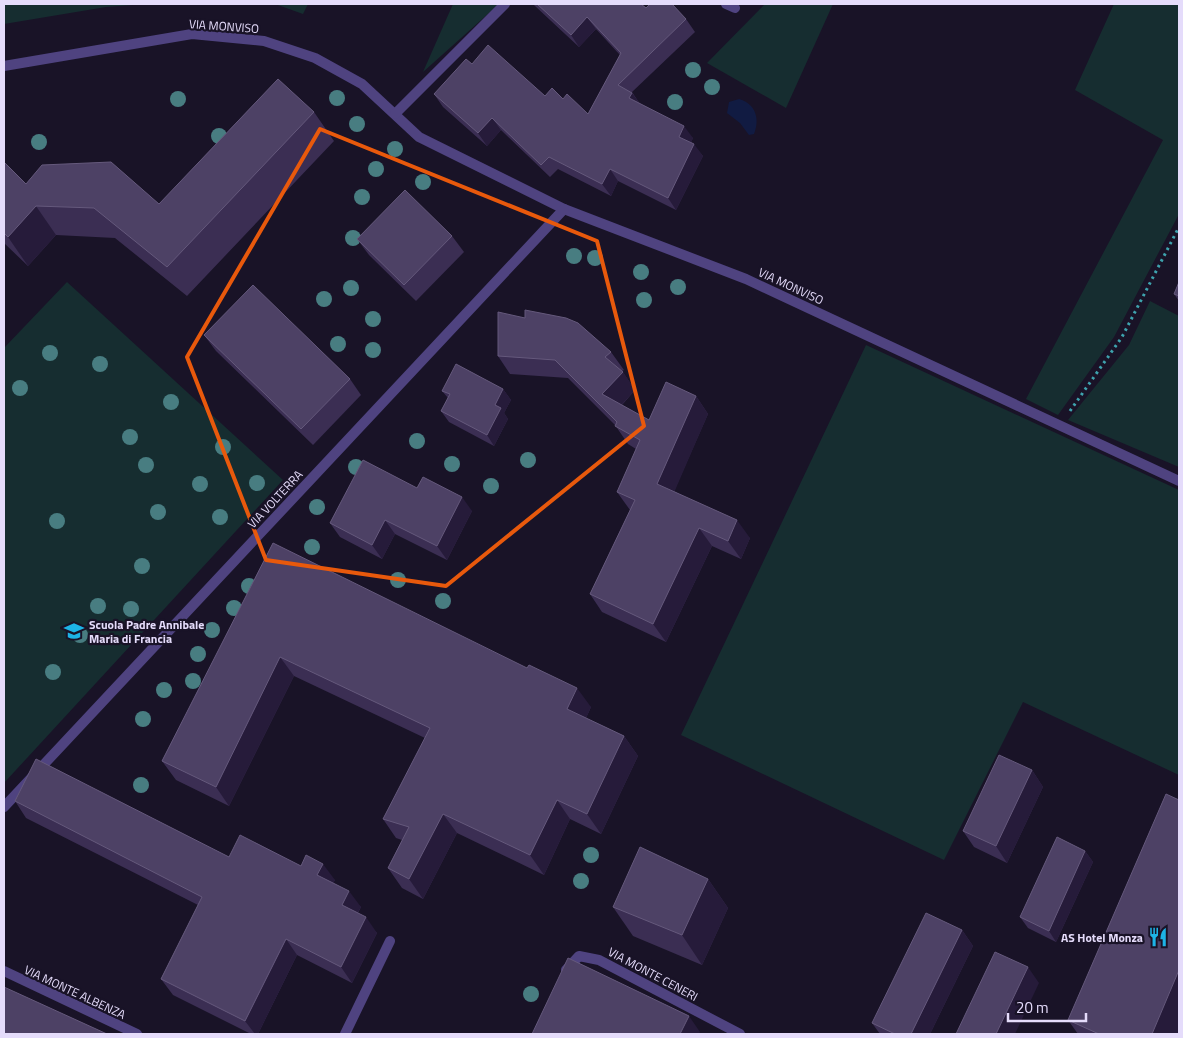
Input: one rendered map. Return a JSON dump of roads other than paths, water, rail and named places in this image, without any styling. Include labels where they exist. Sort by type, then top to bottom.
[{"type":"street","points":[[395,114],[505,4]]},
{"type":"street","name":"VIA MONVISO","points":[[4,66],[192,34],[264,41],[315,58],[362,84],[420,137],[564,209],[746,279],[1179,481]]},
{"type":"street","name":"VIA VOLTERRA","points":[[4,807],[564,209]]},
{"type":"street","points":[[346,1034],[390,940]]},
{"type":"street","name":"VIA MONTE CENERI","points":[[562,978],[566,970],[579,956],[599,960],[740,1034]]},
{"type":"street","name":"VIA MONTE ALBENZA","points":[[4,972],[136,1034]]},
{"type":"water","points":[[739,99],[745,101],[753,108],[757,123],[754,134],[749,135],[740,123],[727,113],[729,102]]},
{"type":"place","name":"Scuola Padre Annibale Maria di Francia","points":[[74,631]]},
{"type":"place","name":"AS Hotel Monza","points":[[1158,937]]}]
